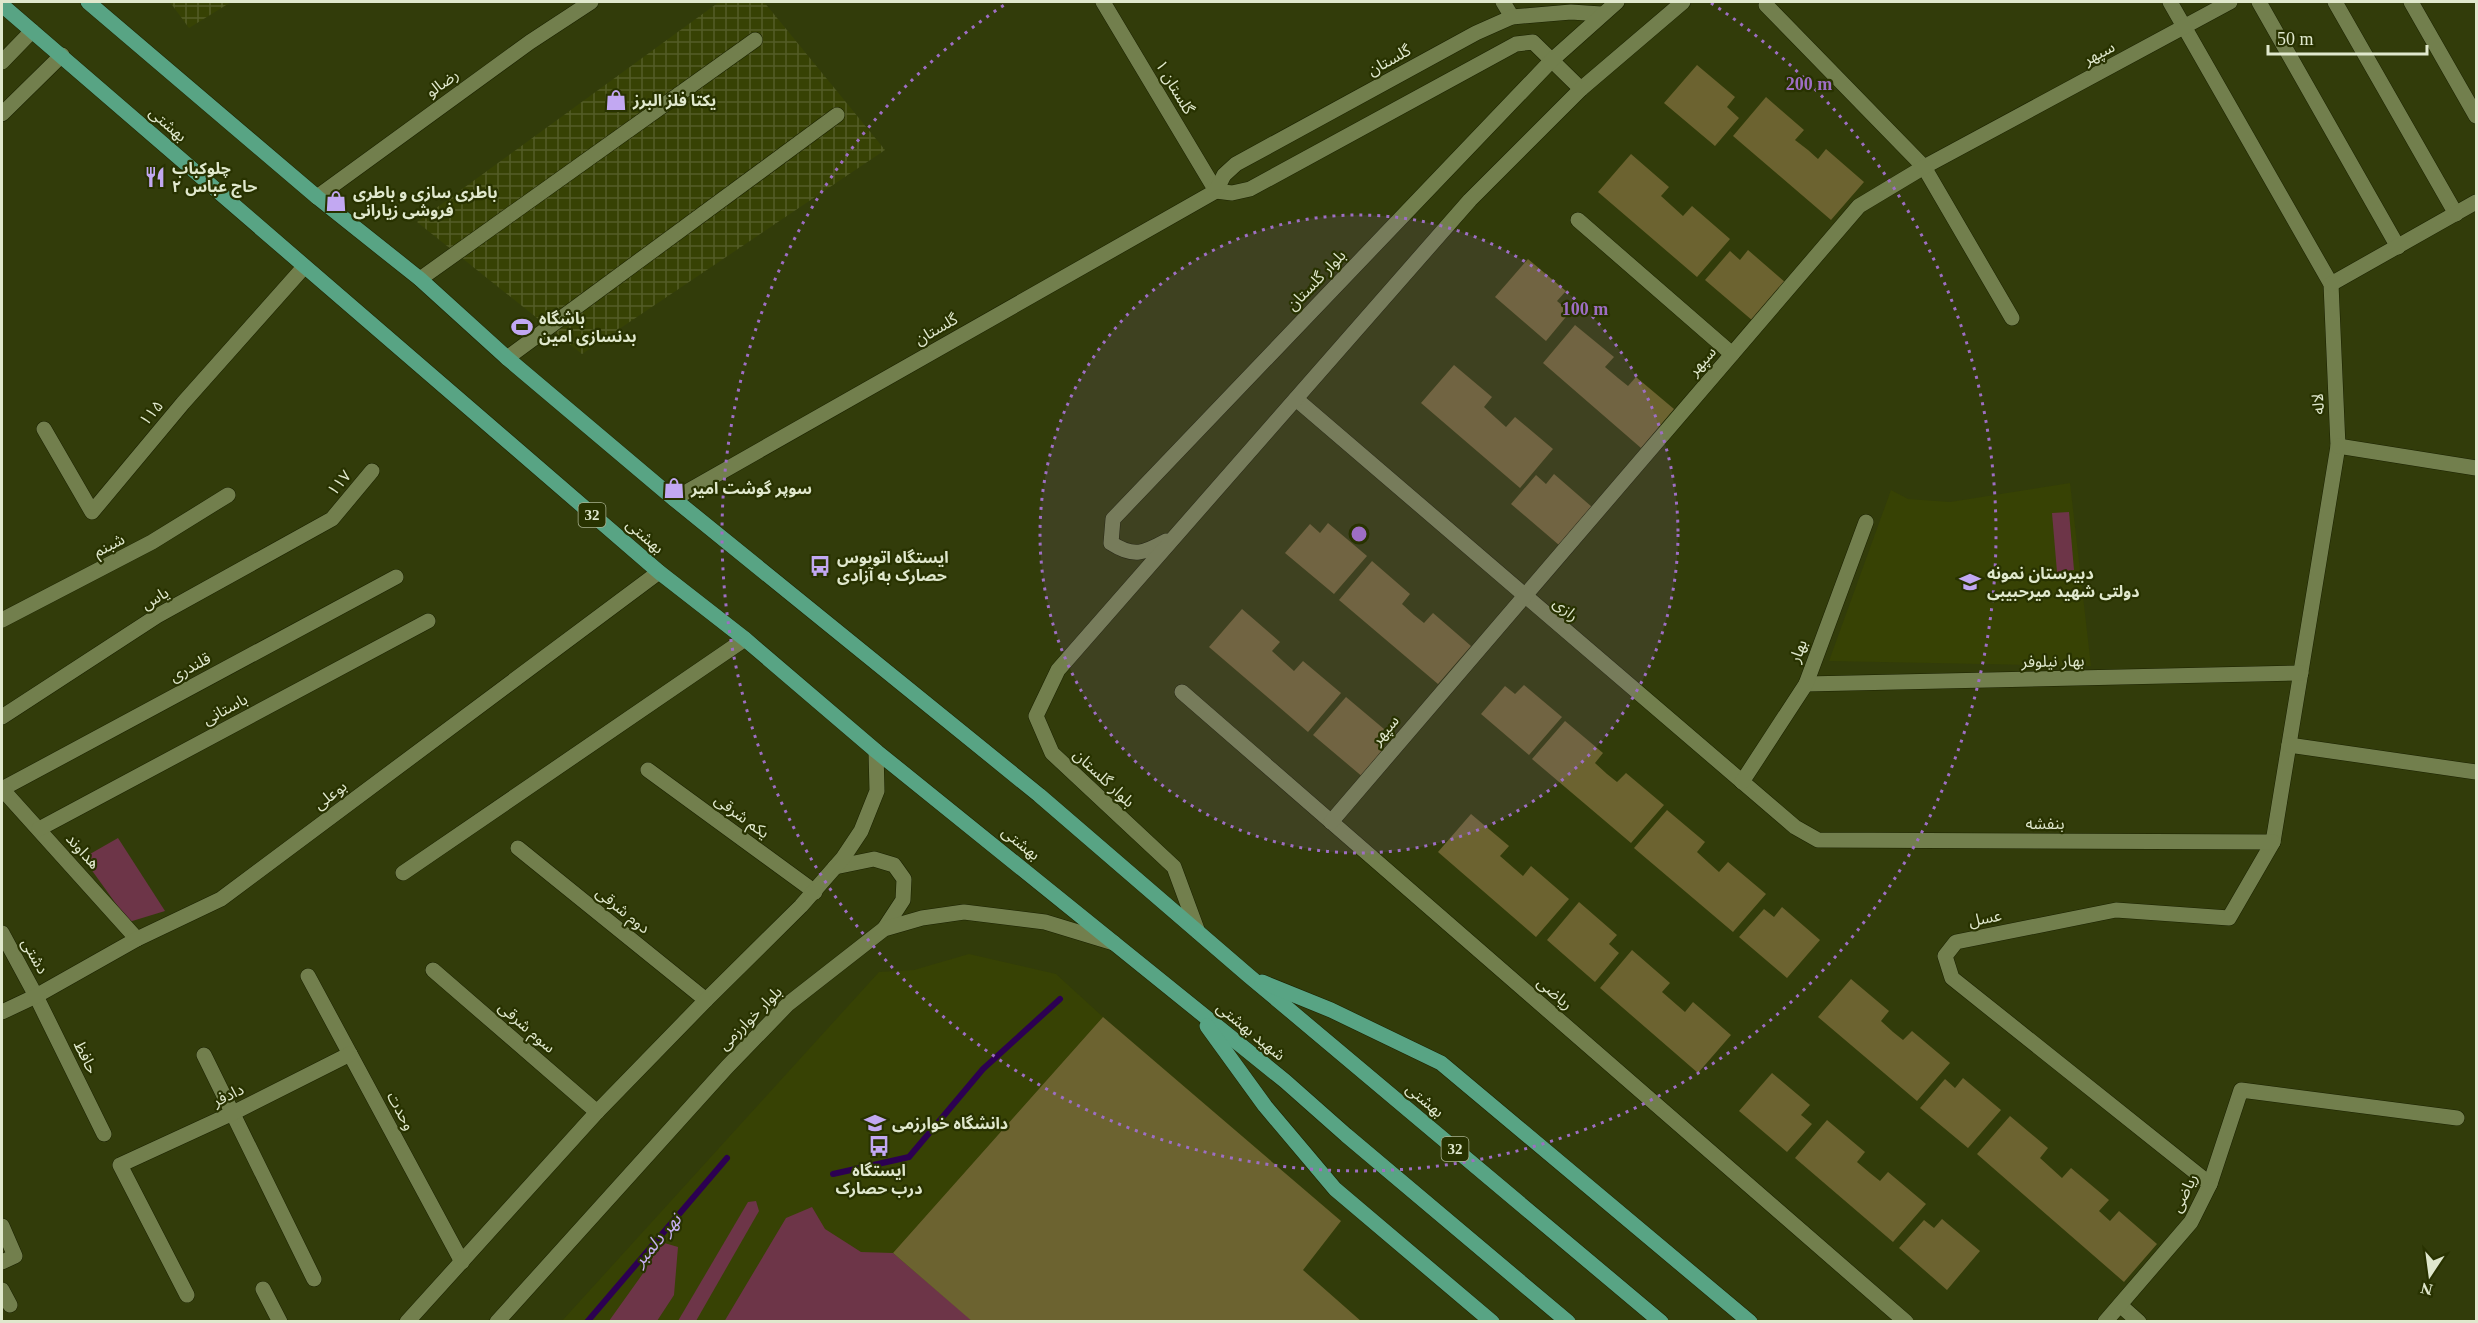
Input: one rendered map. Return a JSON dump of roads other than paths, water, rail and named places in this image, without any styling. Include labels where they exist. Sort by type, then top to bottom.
[{"type":"main road","name":"32","points":[[88,2],[317,197],[420,279],[507,358],[674,499],[995,758],[1249,976]]},
{"type":"main road","name":"بهشتی","points":[[2,5],[659,572],[745,639],[876,751],[1195,1010]]},
{"type":"main road","name":"بهشتى","points":[[1249,976],[1661,1322]]},
{"type":"main road","points":[[1249,976],[1331,1010],[1441,1063],[1749,1322]]},
{"type":"main road","points":[[1195,1010],[1265,1106],[1335,1189],[1492,1322]]},
{"type":"main road","name":"شهید بهشتی","points":[[1195,1010],[1285,1082],[1568,1322]]},
{"type":"street","name":"رضالو","points":[[317,197],[530,42],[591,2]]},
{"type":"street","name":"گلستان ۱","points":[[1103,2],[1216,191]]},
{"type":"street","points":[[1503,2],[1512,17]]},
{"type":"street","name":"بلوار گلستان","points":[[1176,535],[1145,552],[1125,552],[1111,543],[1113,519],[1552,60],[1600,14],[1617,2]]},
{"type":"street","name":"بلوار گلستان","points":[[1198,932],[1174,867],[1052,753],[1036,716],[1058,670],[1470,200],[1581,89],[1683,2]]},
{"type":"street","name":"لاله","points":[[2170,2],[2331,284],[2338,446],[2273,842]]},
{"type":"street","name":"سپهر","points":[[1331,822],[1859,206],[1924,167],[2230,2]]},
{"type":"street","points":[[2259,2],[2398,247]]},
{"type":"street","points":[[2335,2],[2456,214]]},
{"type":"street","points":[[2411,2],[2476,117]]},
{"type":"street","points":[[1766,5],[1924,167],[2012,318]]},
{"type":"street","name":"گلستان","points":[[674,499],[1216,191],[1224,175],[1236,164],[1466,39],[1512,17],[1571,12],[1600,14]]},
{"type":"street","points":[[2,62],[32,31]]},
{"type":"street","points":[[420,279],[755,40]]},
{"type":"street","name":"گلستان","points":[[1216,191],[1232,193],[1250,189],[1516,44],[1533,42],[1581,89]]},
{"type":"street","points":[[2,114],[62,55]]},
{"type":"street","points":[[507,358],[837,115]]},
{"type":"street","points":[[2331,284],[2476,202]]},
{"type":"street","points":[[1578,220],[1732,354]]},
{"type":"street","name":"۱۱۵","points":[[44,429],[92,512],[183,403],[304,267]]},
{"type":"street","name":"رازی","points":[[1296,399],[1795,827],[1818,840]]},
{"type":"street","points":[[2338,446],[2476,468]]},
{"type":"street","name":"۱۱۷","points":[[332,519],[372,471]]},
{"type":"street","name":"شبنم","points":[[2,620],[152,542],[228,495]]},
{"type":"street","name":"یاس","points":[[2,717],[157,616],[332,519]]},
{"type":"street","name":"بهار","points":[[1742,782],[1806,684],[1866,522]]},
{"type":"street","name":"بوعلی","points":[[2,1012],[36,996],[137,939],[221,899],[659,572]]},
{"type":"street","name":"قلندری","points":[[2,789],[396,577]]},
{"type":"street","name":"باستانی","points":[[39,830],[428,621]]},
{"type":"street","points":[[403,873],[745,639]]},
{"type":"street","name":"بهار نیلوفر","points":[[1806,684],[2301,674]]},
{"type":"street","name":"ریاضی","points":[[1182,692],[1906,1322]]},
{"type":"street","points":[[2289,746],[2476,772]]},
{"type":"street","points":[[407,1322],[597,1112],[815,892],[836,867],[861,831],[877,791],[876,751]]},
{"type":"street","name":"یکم شرقی","points":[[648,771],[815,892]]},
{"type":"street","name":"هداوند","points":[[2,789],[137,939]]},
{"type":"street","name":"بنفشه","points":[[1818,840],[2273,842]]},
{"type":"street","name":"عسل","points":[[2210,1184],[1952,978],[1946,956],[1956,942],[2116,910],[2229,918],[2273,842]]},
{"type":"street","name":"دوم شرقی","points":[[518,848],[706,1000]]},
{"type":"street","points":[[836,867],[874,859],[894,865],[904,879],[903,900],[884,929]]},
{"type":"street","name":"بلوار خوارزمی","points":[[497,1322],[788,1004],[884,929],[922,918],[964,912],[1046,922],[1114,943]]},
{"type":"street","name":"دشتی","points":[[2,933],[36,996]]},
{"type":"street","name":"سوم شرقی","points":[[433,970],[597,1112]]},
{"type":"street","name":"وحدت","points":[[308,976],[462,1262]]},
{"type":"street","name":"حافظ","points":[[36,996],[104,1134]]},
{"type":"street","name":"دادفر","points":[[187,1295],[120,1165],[233,1113],[350,1054]]},
{"type":"street","points":[[204,1055],[314,1279]]},
{"type":"street","name":"ریاضی","points":[[2105,1322],[2191,1222],[2210,1184],[2241,1090],[2457,1118]]},
{"type":"street","points":[[2,1226],[8,1259]]},
{"type":"street","points":[[263,1289],[280,1322]]},
{"type":"street","points":[[2,1290],[10,1305]]},
{"type":"street","points":[[2120,1305],[2139,1322]]},
{"type":"waterway","points":[[833,1174],[909,1157],[983,1069],[1060,999]]},
{"type":"waterway","name":"نهر دلمبر","points":[[587,1322],[727,1158]]},
{"type":"place","name":"یکتا فلز البرز","points":[[616,100]]},
{"type":"place","name":"چلوکباب حاج عباس ۲","points":[[155,177]]},
{"type":"place","name":"باطری سازی و باطری فروشی زیارانی","points":[[336,201]]},
{"type":"place","name":"باشگاه بدنسازی امین","points":[[522,327]]},
{"type":"place","name":"سوپر گوشت امیر","points":[[674,488]]},
{"type":"place","name":"ایستگاه اتوبوس حصارک به آزادی","points":[[820,566]]},
{"type":"place","name":"دبیرستان نمونه دولتی شهید میرحبیبی","points":[[1970,582]]},
{"type":"place","name":"دانشگاه خوارزمی","points":[[875,1123]]},
{"type":"place","name":"ایستگاه درب حصارک","points":[[879,1146]]}]
